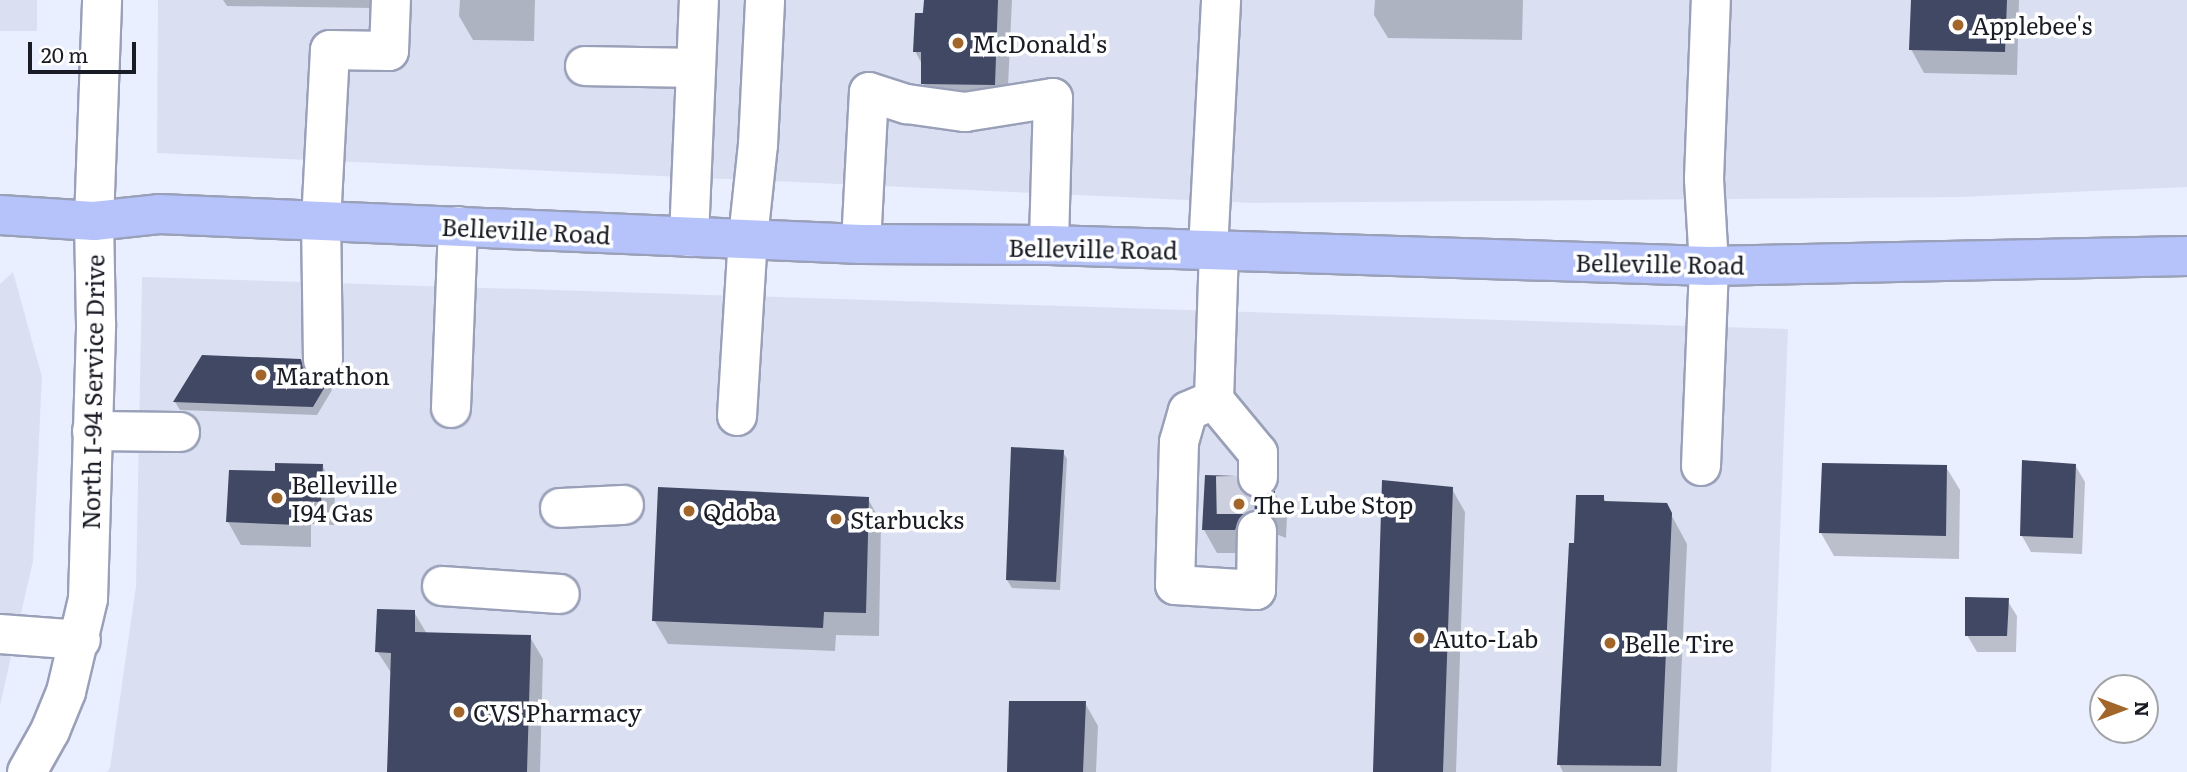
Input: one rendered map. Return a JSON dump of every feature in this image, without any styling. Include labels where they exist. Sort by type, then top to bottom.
[{"type":"main road","name":"Belleville Road","points":[[0,215],[94,221],[159,214],[861,244],[1049,245],[1709,266],[2187,256]]},
{"type":"street","name":"North I-94 Service Drive","points":[[27,772],[50,731],[66,692],[88,599],[96,324],[94,221],[102,0]]},
{"type":"street","points":[[323,360],[321,222],[330,50],[390,51],[391,0]]},
{"type":"street","points":[[689,237],[699,0]]},
{"type":"street","points":[[737,416],[748,238],[758,145],[765,0]]},
{"type":"street","points":[[1221,0],[1214,250],[1214,400],[1258,453],[1247,477]]},
{"type":"street","points":[[1701,466],[1709,266],[1704,179],[1711,0]]},
{"type":"street","points":[[585,66],[696,68]]},
{"type":"street","points":[[861,244],[869,92],[920,107],[965,112],[1053,98],[1049,245]]},
{"type":"street","points":[[451,408],[458,226]]},
{"type":"street","points":[[1214,400],[1188,411],[1179,442],[1175,585],[1256,590],[1246,531]]},
{"type":"street","points":[[93,431],[180,432]]},
{"type":"street","points":[[560,508],[624,505]]},
{"type":"street","points":[[442,586],[560,594]]},
{"type":"street","points":[[0,634],[80,640]]},
{"type":"shaded area","points":[[0,0],[37,0],[37,31],[0,31]]},
{"type":"shaded area","points":[[158,0],[2187,0],[2187,187],[1960,197],[1254,203],[157,153]]},
{"type":"shaded area","points":[[13,272],[42,377],[33,561],[0,705],[0,284]]},
{"type":"shaded area","points":[[142,277],[1788,329],[1771,772],[107,772],[110,768],[136,586]]},
{"type":"building","name":"McDonald's","points":[[924,0],[998,0],[995,85],[921,84],[921,52],[913,52],[915,13],[923,13]]},
{"type":"building","name":"Applebee's","points":[[1911,0],[2007,0],[2005,52],[1909,50]]},
{"type":"building","name":"Marathon","points":[[202,355],[301,359],[304,371],[312,379],[329,380],[313,407],[173,402]]},
{"type":"building","points":[[1011,447],[1064,450],[1056,582],[1006,580]]},
{"type":"building","points":[[2022,460],[2076,464],[2073,538],[2020,536]]},
{"type":"building","points":[[275,463],[323,464],[321,502],[299,501],[299,525],[226,522],[229,470],[275,471]]},
{"type":"building","points":[[1822,463],[1947,465],[1946,536],[1819,533]]},
{"type":"building","name":"The Lube Stop","points":[[1205,475],[1236,476],[1239,488],[1248,496],[1257,499],[1268,496],[1275,490],[1274,518],[1268,512],[1257,509],[1246,512],[1239,519],[1235,530],[1202,530]]},
{"type":"building","points":[[1382,480],[1453,487],[1443,772],[1373,772]]},
{"type":"building","points":[[658,487],[869,497],[866,613],[824,612],[823,628],[652,621]]},
{"type":"building","points":[[1576,495],[1604,495],[1604,501],[1667,503],[1672,513],[1661,766],[1557,765],[1569,543],[1574,543]]},
{"type":"building","points":[[1965,597],[2009,598],[2007,636],[1965,636]]},
{"type":"building","name":"CVS Pharmacy","points":[[377,609],[415,610],[415,632],[531,635],[527,772],[387,772],[391,653],[375,652]]},
{"type":"building","points":[[1009,701],[1086,701],[1083,772],[1007,772]]},
{"type":"tunnel","points":[[1235,476],[1236,530]]},
{"type":"place","name":"Applebee's","points":[[1958,25]]},
{"type":"place","name":"McDonald's","points":[[958,43]]},
{"type":"place","name":"Marathon","points":[[261,375]]},
{"type":"place","name":"Belleville I94 Gas","points":[[277,498]]},
{"type":"place","name":"The Lube Stop","points":[[1239,504]]},
{"type":"place","name":"Qdoba","points":[[689,511]]},
{"type":"place","name":"Starbucks","points":[[836,519]]},
{"type":"place","name":"Auto-Lab","points":[[1419,638]]},
{"type":"place","name":"Belle Tire","points":[[1610,643]]},
{"type":"place","name":"CVS Pharmacy","points":[[459,712]]}]
